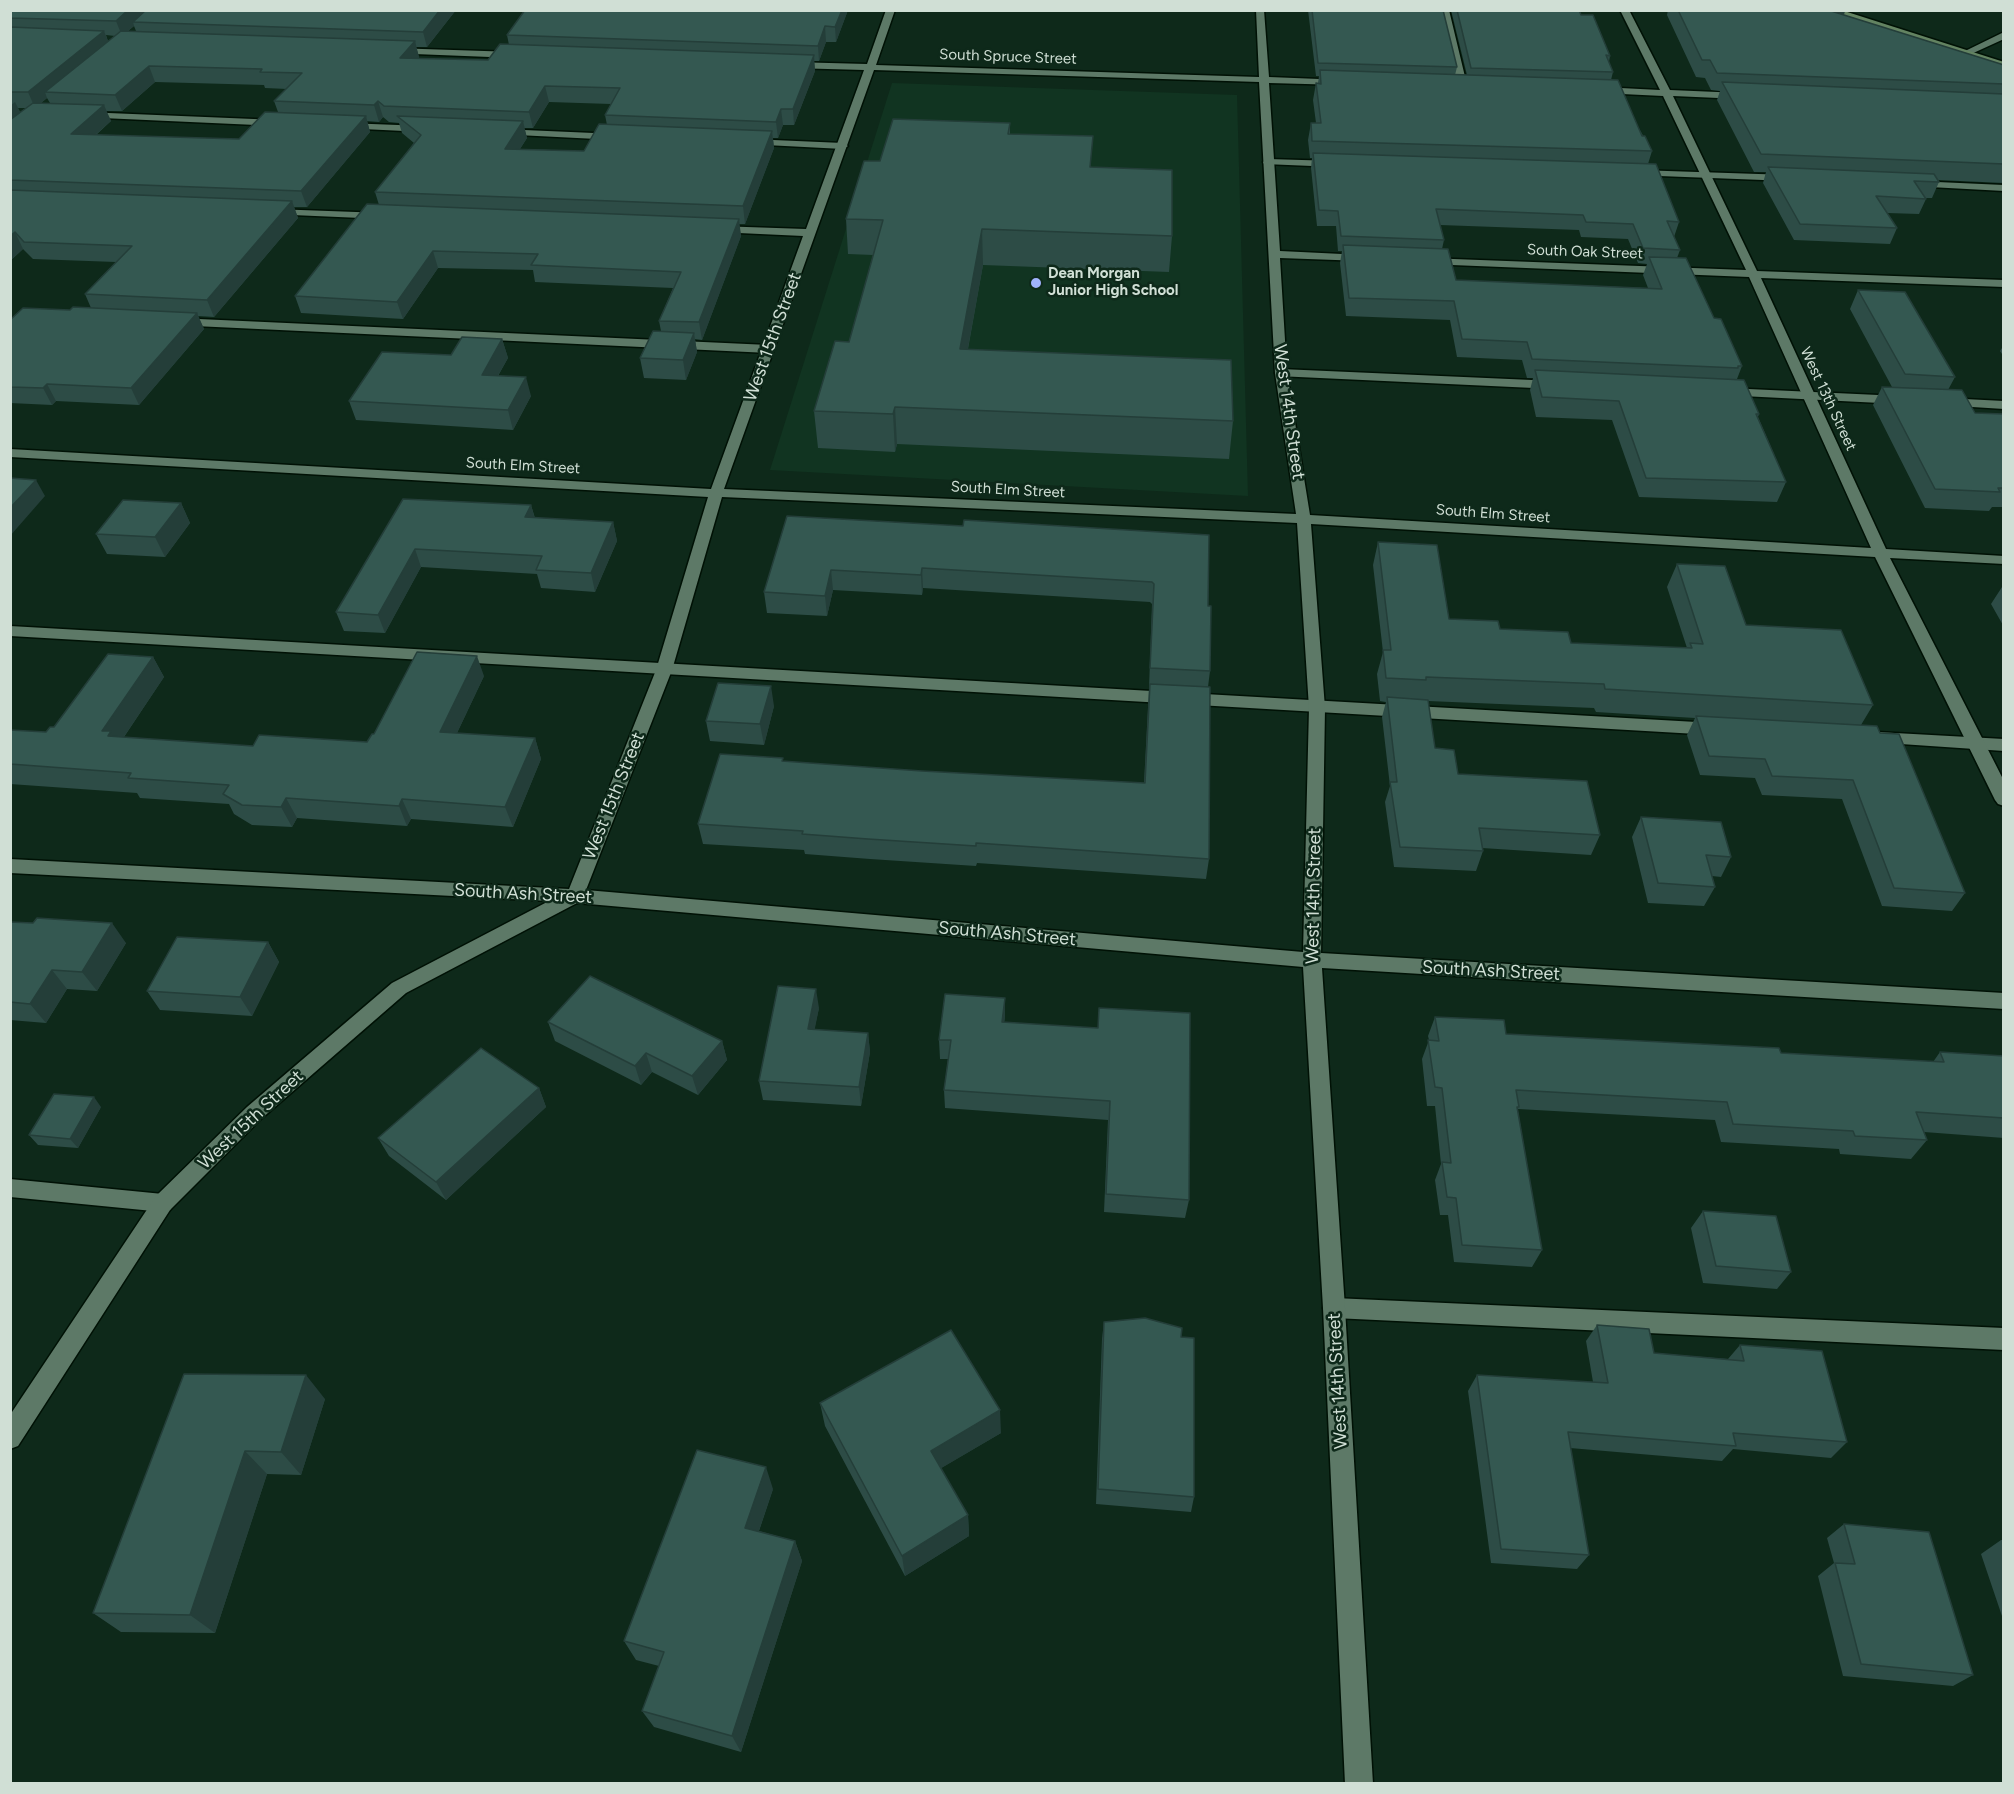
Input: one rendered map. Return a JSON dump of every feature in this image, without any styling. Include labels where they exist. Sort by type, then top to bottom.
[{"type":"main road","points":[[1830,10],[2004,65]]},
{"type":"street","name":"West 15th Street","points":[[10,1438],[163,1203],[254,1113],[399,988],[575,896],[664,670],[716,494],[872,68],[891,10]]},
{"type":"street","name":"West 14th Street","points":[[1260,10],[1281,373],[1304,519],[1317,708],[1312,960],[1334,1308],[1359,1784]]},
{"type":"street","points":[[1444,10],[1462,85]]},
{"type":"street","name":"West 13th Street","points":[[1624,10],[1706,175],[1810,396],[1881,555],[2004,800]]},
{"type":"street","points":[[1966,53],[2004,35]]},
{"type":"street","points":[[386,50],[528,56]]},
{"type":"street","name":"South Spruce Street","points":[[777,64],[1357,82]]},
{"type":"street","points":[[1450,84],[1473,85]]},
{"type":"street","points":[[1587,90],[1748,96]]},
{"type":"street","points":[[74,115],[287,123]]},
{"type":"street","points":[[334,125],[441,130]]},
{"type":"street","points":[[488,132],[630,137]]},
{"type":"street","points":[[736,142],[843,146]]},
{"type":"street","points":[[1268,162],[1351,164]]},
{"type":"street","points":[[1623,172],[1801,179]]},
{"type":"street","points":[[1908,184],[2004,188]]},
{"type":"street","points":[[261,211],[393,216]]},
{"type":"street","points":[[704,229],[811,233]]},
{"type":"street","points":[[1273,254],[1381,259]]},
{"type":"street","name":"South Oak Street","points":[[1417,260],[2004,284]]},
{"type":"street","points":[[165,321],[769,349]]},
{"type":"street","points":[[1281,373],[1563,385]]},
{"type":"street","points":[[1716,392],[1912,400]]},
{"type":"street","points":[[1935,402],[2004,405]]},
{"type":"street","name":"South Elm Street","points":[[10,453],[716,494],[1304,519],[1881,555],[2004,560]]},
{"type":"street","points":[[10,631],[1730,730]]},
{"type":"street","points":[[1859,737],[2004,745]]},
{"type":"street","name":"South Ash Street","points":[[10,866],[575,896],[1312,960],[2004,1001]]},
{"type":"street","points":[[10,1188],[163,1203]]},
{"type":"street","points":[[1334,1308],[2004,1339]]},
{"type":"shaded area","name":"Dean Morgan Junior High School","points":[[892,83],[1237,95],[1248,496],[770,470]]},
{"type":"building","points":[[10,10],[128,10],[116,21],[10,18]]},
{"type":"building","points":[[146,10],[440,10],[423,32],[133,22]]},
{"type":"building","points":[[525,10],[842,10],[835,27],[825,26],[818,46],[507,35]]},
{"type":"building","points":[[1312,10],[1443,10],[1457,67],[1318,63]]},
{"type":"building","points":[[1457,10],[1579,10],[1581,15],[1593,15],[1610,56],[1606,55],[1613,72],[1471,68]]},
{"type":"building","points":[[1678,10],[1828,10],[2004,65],[2004,84],[1717,73],[1710,60],[1702,60]]},
{"type":"building","points":[[10,27],[104,31],[28,92],[10,92]]},
{"type":"building","points":[[121,31],[415,41],[400,58],[488,60],[500,44],[814,55],[793,109],[781,109],[776,122],[605,115],[620,88],[545,86],[529,112],[384,106],[378,101],[374,105],[274,101],[302,73],[260,72],[262,69],[149,66],[115,95],[45,92]]},
{"type":"building","points":[[1320,70],[1618,80],[1642,136],[1645,136],[1652,151],[1312,141],[1311,123],[1321,123],[1316,83],[1321,84]]},
{"type":"building","points":[[1722,82],[2004,94],[2004,164],[1761,154]]},
{"type":"building","points":[[33,103],[104,105],[71,134],[239,139],[265,112],[366,116],[301,191],[10,180],[10,120]]},
{"type":"building","points":[[397,116],[523,121],[505,149],[584,151],[599,124],[772,131],[743,206],[375,192],[421,135]]},
{"type":"building","points":[[893,119],[1010,123],[1008,134],[1093,136],[1090,167],[1172,170],[1172,236],[982,229],[960,349],[1231,360],[1233,421],[895,407],[893,414],[814,411],[835,341],[849,342],[883,220],[846,219],[864,161],[880,161]]},
{"type":"building","points":[[1313,153],[1656,164],[1679,222],[1667,221],[1680,250],[1643,248],[1633,224],[1586,222],[1583,215],[1436,209],[1444,240],[1341,236],[1338,211],[1319,210]]},
{"type":"building","points":[[1768,167],[1934,174],[1939,182],[1914,181],[1926,199],[1876,196],[1897,228],[1800,224]]},
{"type":"building","points":[[10,190],[292,201],[207,300],[85,294],[132,246],[24,242],[15,232],[10,236]]},
{"type":"building","points":[[367,204],[739,219],[699,322],[659,321],[681,272],[531,265],[538,254],[433,251],[397,302],[295,296]]},
{"type":"building","points":[[1343,245],[1448,249],[1456,280],[1662,289],[1649,257],[1686,258],[1714,318],[1721,319],[1742,366],[1738,368],[1532,359],[1527,342],[1462,339],[1454,301],[1349,298]]},
{"type":"building","points":[[1858,290],[1905,292],[1955,377],[1905,374]]},
{"type":"building","points":[[73,307],[197,313],[131,388],[47,384],[43,388],[10,387],[10,320],[23,308],[70,310]]},
{"type":"building","points":[[653,331],[694,333],[683,360],[640,358]]},
{"type":"building","points":[[462,337],[502,339],[482,375],[526,377],[508,410],[349,401],[382,352],[451,355]]},
{"type":"building","points":[[1535,370],[1744,380],[1759,414],[1756,414],[1786,482],[1646,478],[1619,401],[1542,397]]},
{"type":"building","points":[[1882,387],[1962,390],[1975,413],[2004,414],[2004,488],[1998,488],[2000,492],[1935,489]]},
{"type":"building","points":[[10,478],[36,480],[10,508]]},
{"type":"building","points":[[403,499],[531,505],[525,517],[613,522],[591,573],[536,570],[542,556],[415,549],[378,615],[336,612]]},
{"type":"building","points":[[123,500],[181,503],[155,537],[96,534]]},
{"type":"building","points":[[787,516],[963,526],[964,520],[1209,535],[1210,671],[1150,668],[1154,584],[1152,582],[922,568],[921,575],[831,570],[825,596],[764,592]]},
{"type":"building","points":[[1378,542],[1437,545],[1449,619],[1498,621],[1500,629],[1568,632],[1571,643],[1692,648],[1690,643],[1703,644],[1677,564],[1725,566],[1746,625],[1841,630],[1873,705],[1605,689],[1604,684],[1426,677],[1426,680],[1386,678],[1383,650],[1391,650]]},
{"type":"building","points":[[417,652],[477,656],[440,732],[535,738],[505,807],[402,799],[399,806],[286,798],[281,807],[242,805],[223,794],[229,785],[128,778],[131,773],[10,764],[10,730],[46,732],[50,727],[54,727],[108,654],[153,657],[102,731],[111,731],[108,736],[253,746],[259,735],[367,742],[374,734]]},
{"type":"building","points":[[718,683],[771,686],[760,724],[706,721]]},
{"type":"building","points":[[1150,684],[1210,687],[1209,859],[976,843],[976,846],[868,839],[802,834],[803,831],[698,824],[720,754],[922,771],[1145,783]]},
{"type":"building","points":[[1387,697],[1428,700],[1435,748],[1454,750],[1458,774],[1587,781],[1600,835],[1479,828],[1483,851],[1400,847],[1390,782],[1397,782]]},
{"type":"building","points":[[1696,716],[1877,726],[1880,733],[1899,734],[1965,893],[1894,888],[1853,780],[1772,776],[1765,759],[1709,756]]},
{"type":"building","points":[[1641,817],[1721,822],[1731,857],[1706,855],[1715,887],[1658,883]]},
{"type":"building","points":[[37,918],[112,923],[82,972],[52,970],[30,1004],[10,1002],[10,922],[33,923]]},
{"type":"building","points":[[177,937],[268,942],[240,997],[147,991]]},
{"type":"building","points":[[590,976],[722,1041],[692,1076],[646,1053],[635,1066],[548,1022]]},
{"type":"building","points":[[778,986],[816,989],[808,1029],[868,1033],[859,1087],[759,1081]]},
{"type":"building","points":[[945,994],[1005,998],[1002,1022],[1098,1028],[1099,1008],[1190,1013],[1189,1200],[1106,1194],[1110,1101],[944,1090],[951,1040],[939,1040]]},
{"type":"building","points":[[1435,1017],[1504,1020],[1506,1034],[1779,1048],[1781,1053],[1944,1062],[1940,1052],[2004,1056],[2004,1118],[1916,1112],[1927,1140],[1855,1136],[1853,1131],[1733,1124],[1727,1102],[1516,1090],[1542,1250],[1462,1245],[1456,1198],[1447,1197],[1442,1162],[1451,1163],[1442,1088],[1435,1087],[1428,1040],[1439,1041]]},
{"type":"building","points":[[481,1048],[539,1088],[436,1182],[378,1138]]},
{"type":"building","points":[[54,1094],[94,1097],[70,1139],[29,1135]]},
{"type":"building","points":[[1703,1211],[1776,1216],[1791,1272],[1716,1266]]},
{"type":"building","points":[[1145,1318],[1182,1328],[1181,1337],[1194,1338],[1194,1497],[1098,1489],[1104,1322]]},
{"type":"building","points":[[1597,1325],[1649,1329],[1654,1353],[1744,1361],[1740,1345],[1822,1351],[1847,1442],[1733,1433],[1736,1446],[1568,1432],[1589,1555],[1501,1549],[1477,1375],[1608,1383]]},
{"type":"building","points":[[951,1330],[1000,1410],[931,1451],[968,1515],[902,1556],[820,1403]]},
{"type":"building","points":[[184,1374],[306,1375],[281,1452],[245,1451],[190,1615],[93,1613]]},
{"type":"building","points":[[697,1450],[766,1467],[745,1528],[795,1541],[732,1736],[642,1711],[664,1652],[624,1641]]},
{"type":"building","points":[[1844,1524],[1929,1532],[1973,1675],[1861,1664],[1835,1563],[1855,1564]]},
{"type":"place","name":"Dean Morgan Junior High School","points":[[1036,283]]}]
